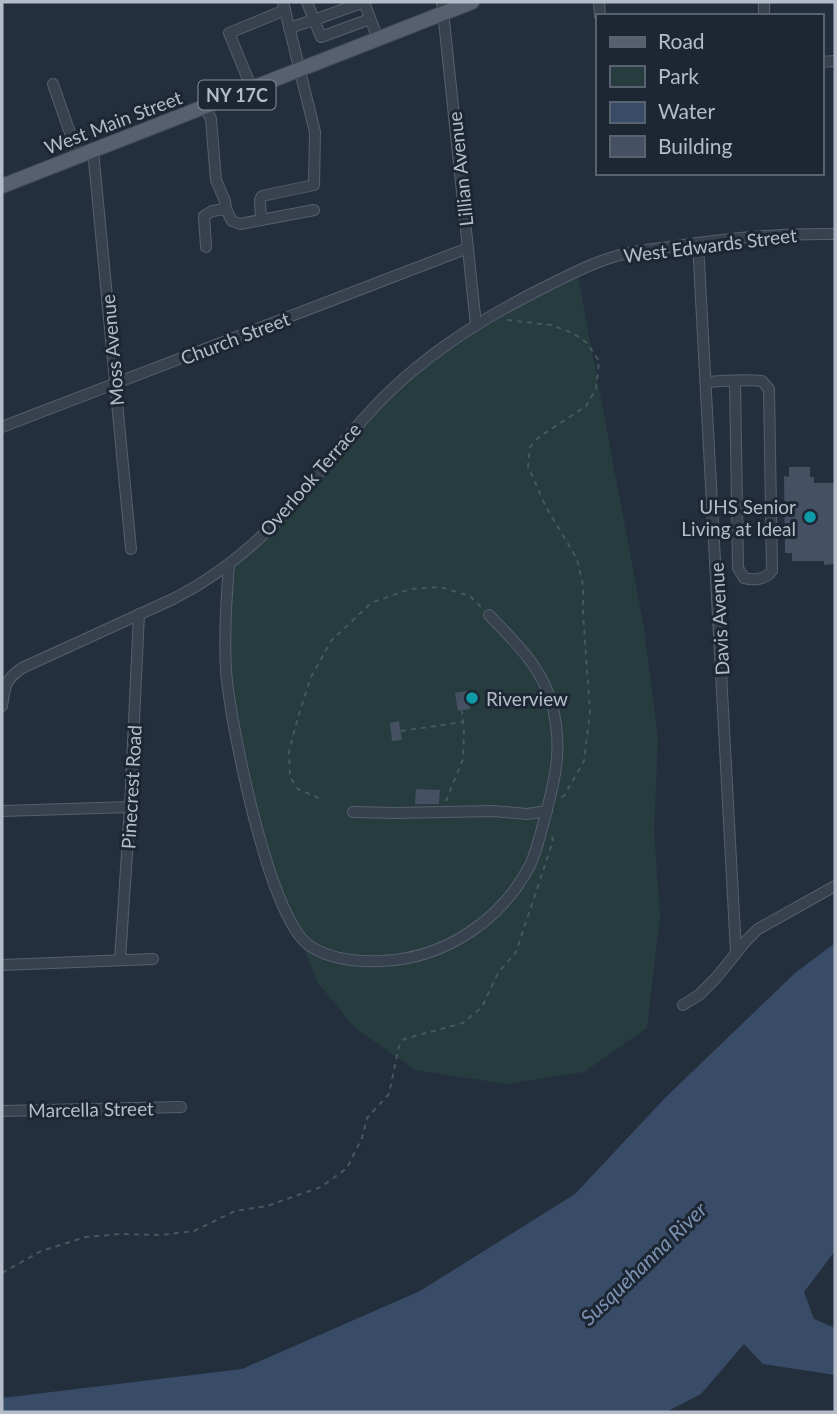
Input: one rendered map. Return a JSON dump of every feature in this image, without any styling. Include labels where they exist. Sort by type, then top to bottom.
[{"type":"main road","name":"West Main Street","points":[[2,186],[378,39],[442,7],[467,3]]},
{"type":"street","points":[[307,2],[321,37],[370,19]]},
{"type":"street","points":[[289,28],[364,2],[378,39]]},
{"type":"street","points":[[251,89],[229,33],[284,6],[315,132],[314,185],[262,196],[261,220]]},
{"type":"street","name":"Lillian Avenue","points":[[442,7],[475,325]]},
{"type":"street","points":[[53,84],[78,156]]},
{"type":"street","points":[[205,107],[211,120],[216,180],[232,221],[240,224],[314,210]]},
{"type":"street","name":"Moss Avenue","points":[[93,150],[131,549]]},
{"type":"street","points":[[206,247],[204,216],[212,211],[226,209]]},
{"type":"street","name":"West Edwards Street","points":[[475,325],[592,264],[622,254],[749,236],[835,234]]},
{"type":"street","name":"Davis Avenue","points":[[698,243],[736,953]]},
{"type":"street","name":"Church Street","points":[[2,427],[468,248]]},
{"type":"street","name":"Overlook Terrace","points":[[2,706],[8,680],[22,668],[197,587],[229,565],[295,502],[392,389],[421,363],[475,325]]},
{"type":"street","points":[[706,382],[735,381],[762,381],[769,389],[772,570],[769,575],[760,579],[744,578],[738,568],[735,381]]},
{"type":"street","points":[[229,565],[225,621],[226,671],[248,793],[262,849],[283,908],[296,932],[309,946],[346,960],[388,961],[441,949],[495,912],[523,878],[536,849],[558,757],[558,731],[552,702],[540,675],[524,652],[489,615]]},
{"type":"street","name":"Pinecrest Road","points":[[120,960],[139,614]]},
{"type":"street","points":[[353,812],[493,811],[527,814],[548,806]]},
{"type":"street","points":[[2,811],[130,807]]},
{"type":"street","points":[[683,1005],[699,995],[716,978],[758,929],[835,886]]},
{"type":"street","points":[[2,965],[153,960]]},
{"type":"street","name":"Marcella Street","points":[[2,1111],[181,1107]]},
{"type":"path","points":[[2,1273],[40,1251],[86,1237],[160,1235],[194,1231],[235,1211],[267,1206],[321,1187],[347,1168],[362,1138],[367,1118],[388,1094],[399,1046],[404,1040],[463,1023],[482,1007],[498,973],[516,952],[553,841],[548,806],[564,796],[584,761],[590,712],[583,585],[577,559],[545,505],[528,466],[530,447],[539,437],[586,406],[596,389],[599,361],[587,343],[573,333],[551,325],[511,322],[493,315]]},
{"type":"path","points":[[319,798],[298,789],[290,777],[289,752],[311,677],[331,641],[372,603],[410,589],[440,587],[470,596],[489,615]]},
{"type":"path","points":[[440,813],[462,764],[462,711]]},
{"type":"path","points":[[401,731],[463,722]]},
{"type":"green space","points":[[577,271],[643,622],[658,737],[654,831],[660,916],[647,1028],[584,1072],[507,1084],[415,1070],[355,1028],[318,983],[263,849],[230,703],[229,565],[295,502],[367,415],[476,325]]},
{"type":"water","name":"Susquehanna River","points":[[835,943],[835,1251],[804,1292],[814,1319],[835,1328],[835,1375],[763,1364],[744,1344],[701,1394],[666,1412],[2,1412],[2,1398],[242,1369],[420,1291],[575,1194],[665,1098],[795,973]]},
{"type":"building","name":"UHS Senior Living at Ideal","points":[[789,467],[810,467],[810,477],[814,477],[814,483],[835,483],[835,564],[824,565],[824,561],[792,561],[792,553],[785,553],[784,476],[789,477]]},
{"type":"building","points":[[467,691],[470,709],[458,711],[455,693]]},
{"type":"building","points":[[399,721],[402,740],[392,741],[390,723]]},
{"type":"building","points":[[416,789],[440,790],[439,804],[415,804]]},
{"type":"place","name":"UHS Senior Living at Ideal","points":[[810,517]]},
{"type":"place","name":"Riverview","points":[[472,698]]}]
